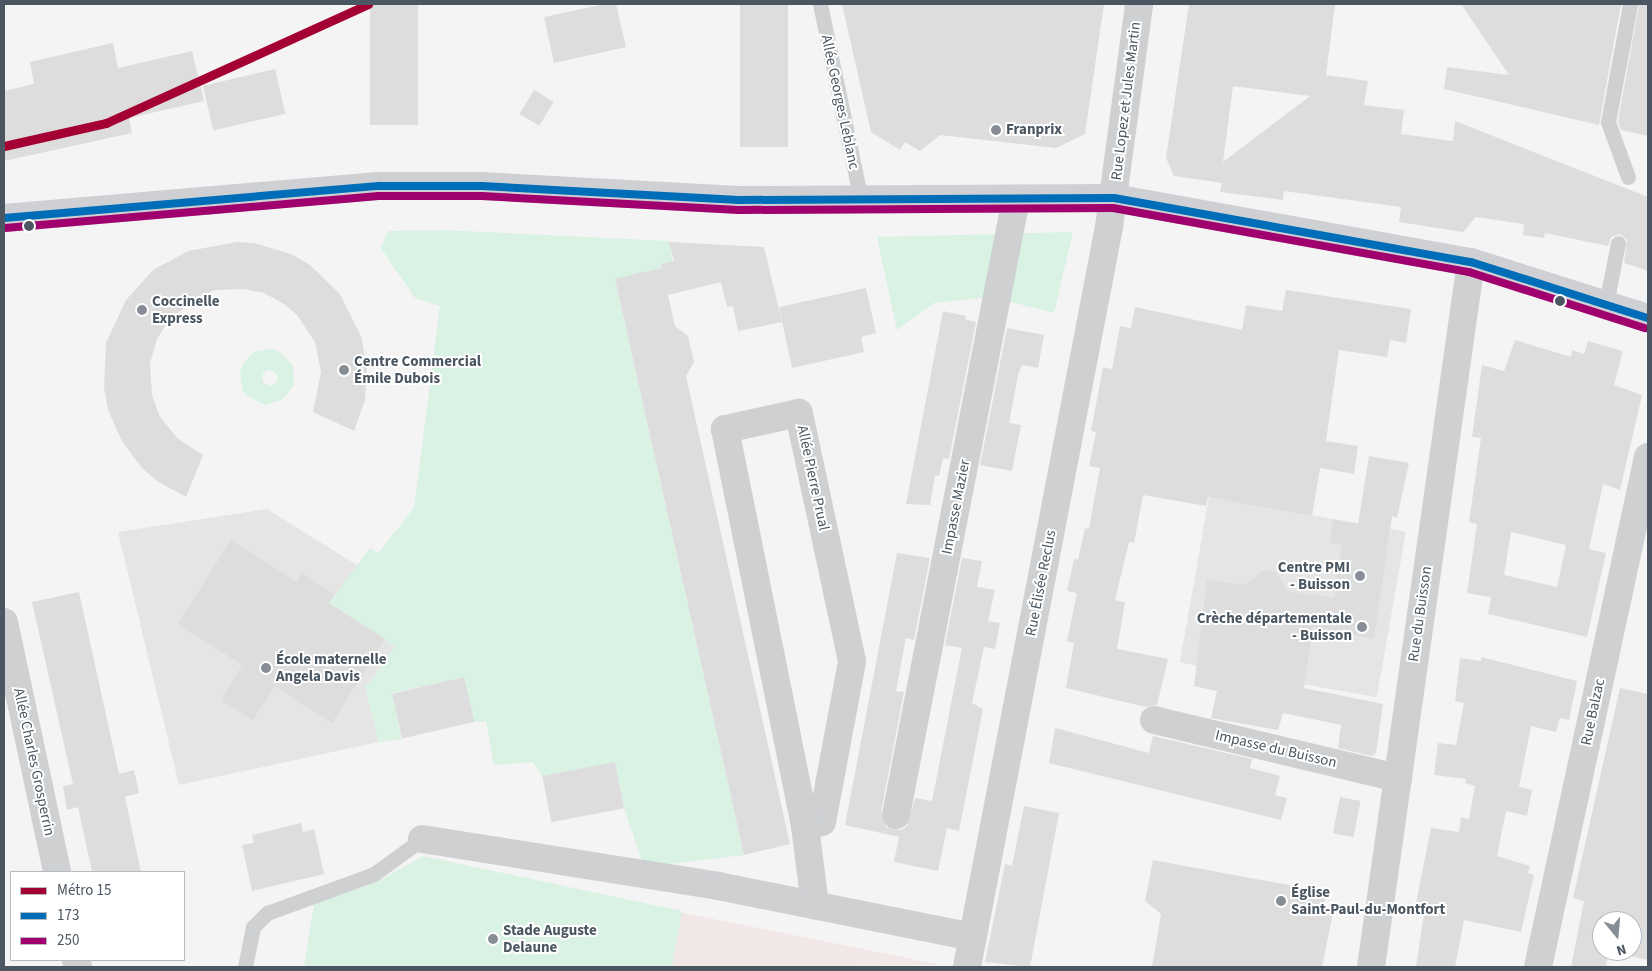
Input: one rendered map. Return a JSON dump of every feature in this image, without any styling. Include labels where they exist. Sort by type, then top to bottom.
[{"type":"main road","points":[[4,218],[379,186],[482,186],[739,200],[860,201],[1114,198],[1471,262],[1648,318]]},
{"type":"street","name":"Rue Lopez et Jules Martin","points":[[1114,198],[1139,4]]},
{"type":"street","name":"Rue Élisée Reclus","points":[[967,967],[1114,198]]},
{"type":"street","name":"Impasse Mazier","points":[[896,815],[1016,199]]},
{"type":"street","name":"Rue du Buisson","points":[[1371,967],[1471,262]]},
{"type":"street","name":"Allée Pierre Prual","points":[[805,826],[822,822],[852,661],[799,413],[725,429],[805,826],[815,905]]},
{"type":"street","name":"Rue Balzac","points":[[1538,967],[1648,457]]},
{"type":"street","name":"Allée Charles Grosperrin","points":[[4,622],[57,871]]},
{"type":"street","name":"Impasse du Buisson","points":[[1154,720],[1398,778]]},
{"type":"street","points":[[422,839],[815,905],[973,937]]},
{"type":"lane","name":"Allée Georges Leblanc","points":[[820,4],[860,201]]},
{"type":"lane","points":[[1628,177],[1608,122],[1630,4]]},
{"type":"lane","points":[[1606,304],[1618,243]]},
{"type":"lane","points":[[245,967],[253,927],[267,913],[374,874],[422,839]]},
{"type":"shaded area","points":[[1209,497],[1406,532],[1377,697],[1180,662]]},
{"type":"shaded area","name":"École maternelle Angela Davis","points":[[267,509],[357,565],[385,639],[395,647],[365,689],[379,742],[179,785],[118,532]]},
{"type":"shaded area","points":[[679,912],[942,965],[669,967]]},
{"type":"green space","points":[[443,230],[669,241],[673,261],[661,264],[661,268],[615,280],[744,855],[644,867],[624,808],[615,763],[543,778],[533,762],[494,765],[486,722],[474,722],[464,677],[392,693],[402,739],[379,742],[365,688],[395,647],[329,603],[370,548],[378,553],[414,508],[440,306],[415,298],[381,248],[388,231]]},
{"type":"green space","points":[[1073,232],[1054,313],[991,297],[934,303],[897,330],[877,237]]},
{"type":"green space","points":[[272,349],[280,352],[293,366],[294,385],[282,400],[265,405],[249,397],[243,391],[240,374],[242,365],[254,352]],"holes":[[[269,369],[278,375],[276,383],[271,386],[264,383],[262,379],[263,373]]]},
{"type":"green space","name":"Stade Auguste Delaune","points":[[423,856],[682,911],[672,967],[304,967],[314,904],[377,882]]},
{"type":"building","points":[[370,4],[418,4],[418,125],[370,125]]},
{"type":"building","points":[[605,4],[616,4],[626,47],[554,63],[544,17]]},
{"type":"building","points":[[740,4],[788,4],[788,147],[740,147]]},
{"type":"building","points":[[842,4],[1104,4],[1085,134],[1056,148],[940,135],[920,151],[905,142],[900,150],[871,132]]},
{"type":"building","points":[[1189,4],[1335,4],[1326,75],[1368,81],[1364,105],[1404,110],[1401,134],[1453,141],[1455,121],[1648,197],[1648,271],[1624,263],[1627,240],[1620,234],[1611,237],[1608,246],[1545,233],[1544,238],[1523,235],[1524,224],[1476,217],[1463,232],[1399,222],[1401,207],[1284,191],[1283,200],[1220,192],[1222,183],[1174,176],[1166,158]],"holes":[[[1233,86],[1310,96],[1223,162]]]},
{"type":"building","points":[[1461,4],[1621,4],[1599,125],[1444,89],[1447,67],[1509,75]]},
{"type":"building","points":[[1639,4],[1648,4],[1648,136],[1621,130],[1618,121]]},
{"type":"building","points":[[113,43],[118,68],[192,51],[204,101],[129,118],[132,133],[4,161],[4,91],[34,84],[30,62]]},
{"type":"building","points":[[275,69],[285,114],[213,130],[203,86]]},
{"type":"building","points":[[534,90],[554,102],[539,126],[520,114]]},
{"type":"building","name":"Centre Commercial Émile Dubois","points":[[237,242],[254,243],[291,254],[310,265],[340,294],[361,336],[367,367],[365,400],[354,431],[313,412],[321,372],[315,342],[297,315],[284,304],[264,293],[244,289],[216,290],[199,296],[169,320],[157,339],[150,363],[152,395],[159,415],[177,438],[203,455],[186,497],[157,481],[141,467],[122,441],[108,410],[104,388],[106,343],[126,300],[153,270],[188,251]]},
{"type":"building","points":[[669,242],[764,247],[782,322],[738,331],[733,306],[727,307],[721,282],[668,295],[675,326],[688,336],[694,362],[686,376],[790,844],[744,855],[615,279],[661,268],[661,264],[674,261]]},
{"type":"building","points":[[866,288],[876,333],[861,337],[864,352],[792,368],[779,307]]},
{"type":"building","points":[[1286,290],[1411,309],[1406,343],[1390,340],[1387,357],[1339,350],[1326,441],[1358,446],[1354,474],[1320,468],[1312,516],[1208,497],[1206,506],[1143,495],[1134,543],[1129,542],[1115,600],[1125,602],[1117,649],[1168,659],[1157,705],[1146,707],[1066,688],[1074,643],[1067,641],[1077,593],[1067,591],[1074,559],[1078,560],[1085,528],[1089,529],[1100,468],[1089,466],[1096,432],[1091,431],[1103,367],[1112,369],[1120,326],[1131,328],[1135,307],[1242,330],[1246,305],[1282,311]]},
{"type":"building","points":[[943,311],[966,316],[965,319],[976,322],[949,459],[943,458],[939,476],[935,475],[930,505],[906,504]]},
{"type":"building","points":[[1007,328],[1044,335],[1038,368],[1022,365],[1018,375],[1009,423],[1021,425],[1012,471],[980,465]]},
{"type":"building","points":[[1515,340],[1571,357],[1572,350],[1584,354],[1588,341],[1623,351],[1614,385],[1642,395],[1620,490],[1603,484],[1589,549],[1606,553],[1587,637],[1488,614],[1491,597],[1467,593],[1477,524],[1469,522],[1481,438],[1472,437],[1482,365],[1504,371]],"holes":[[[1511,532],[1566,545],[1557,587],[1504,575]]]},
{"type":"building","points":[[1369,456],[1409,463],[1397,518],[1392,516],[1374,639],[1313,627],[1304,688],[1383,704],[1376,753],[1372,756],[1338,748],[1341,725],[1283,713],[1278,730],[1211,718],[1217,691],[1194,686],[1207,580],[1245,585],[1264,570],[1275,572],[1288,591],[1334,598],[1342,544],[1330,543],[1333,519],[1358,524]]},
{"type":"building","points":[[231,540],[297,582],[302,573],[334,594],[329,603],[385,639],[332,723],[275,686],[253,720],[221,700],[242,665],[178,624]]},
{"type":"building","points":[[897,553],[930,558],[914,640],[906,638],[896,691],[904,692],[881,812],[886,827],[901,830],[907,826],[915,798],[932,801],[962,648],[945,645],[962,558],[982,561],[977,587],[995,590],[988,621],[1000,623],[995,649],[984,647],[972,703],[983,709],[959,831],[947,828],[938,871],[894,862],[899,837],[845,825]]},
{"type":"building","points":[[79,592],[119,774],[134,770],[139,793],[125,797],[141,871],[92,871],[78,807],[67,810],[63,786],[73,784],[32,602]]},
{"type":"building","points":[[1481,657],[1577,681],[1569,720],[1560,718],[1556,732],[1531,726],[1519,787],[1532,790],[1527,816],[1506,811],[1497,856],[1530,866],[1528,873],[1534,875],[1521,932],[1464,920],[1455,967],[1416,967],[1424,914],[1414,913],[1431,828],[1459,832],[1461,817],[1469,819],[1475,786],[1465,783],[1466,779],[1434,775],[1438,743],[1456,745],[1464,703],[1455,701],[1460,658],[1481,661]]},
{"type":"building","points":[[464,677],[474,722],[402,738],[392,694]]},
{"type":"building","points":[[1620,688],[1648,694],[1648,960],[1642,959],[1642,911],[1592,911],[1592,961],[1607,961],[1606,967],[1571,967],[1584,901],[1573,898]]},
{"type":"building","points":[[1055,728],[1149,753],[1153,736],[1252,759],[1250,768],[1280,776],[1275,795],[1287,798],[1281,820],[1049,763]]},
{"type":"building","points":[[615,762],[624,808],[551,822],[542,776]]},
{"type":"building","points":[[1340,797],[1361,801],[1354,837],[1333,833]]},
{"type":"building","points":[[1024,806],[1059,813],[1030,967],[985,962],[1005,864],[1012,866]]},
{"type":"building","points":[[301,823],[303,832],[314,829],[324,874],[252,891],[242,845],[254,843],[252,835]]},
{"type":"building","points":[[1153,860],[1327,892],[1324,906],[1334,908],[1322,967],[1152,967],[1161,914],[1145,901]]},
{"type":"metro line","name":"15","points":[[4,146],[106,123],[368,4]]},
{"type":"transit line","name":"173","points":[[4,218],[379,186],[482,186],[739,200],[1114,198],[1471,262],[1648,318]]},
{"type":"transit line","name":"250","points":[[5,228],[379,196],[482,196],[739,210],[1113,208],[1469,272],[1645,328]]},
{"type":"place","name":"Franprix","points":[[996,130]]},
{"type":"place","name":"Coccinelle Express","points":[[142,310]]},
{"type":"place","name":"Centre Commercial Émile Dubois","points":[[344,370]]},
{"type":"place","name":"Centre PMI - Buisson","points":[[1360,576]]},
{"type":"place","name":"Crèche départementale - Buisson","points":[[1362,627]]},
{"type":"place","name":"École maternelle Angela Davis","points":[[266,668]]},
{"type":"place","name":"Église Saint-Paul-du-Montfort","points":[[1281,901]]},
{"type":"place","name":"Stade Auguste Delaune","points":[[493,939]]}]
